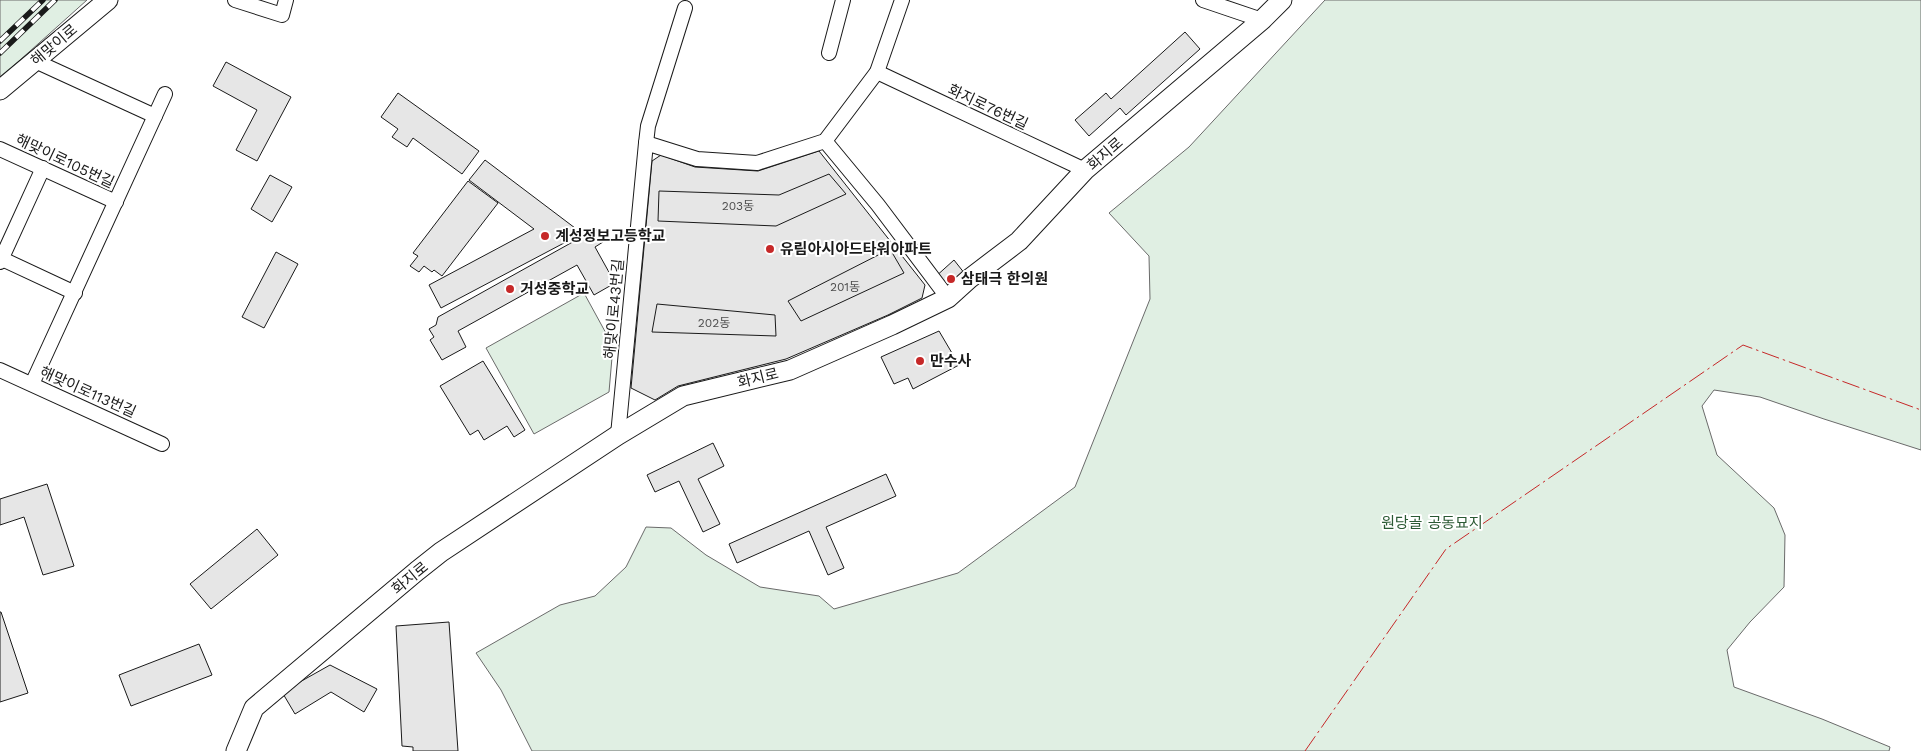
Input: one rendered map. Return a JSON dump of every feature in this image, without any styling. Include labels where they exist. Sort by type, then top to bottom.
[{"type":"street","name":"해맞이로","points":[[0,90],[108,0]]},
{"type":"street","points":[[235,0],[282,15],[286,0]]},
{"type":"street","points":[[829,53],[843,0]]},
{"type":"street","points":[[646,143],[696,159],[757,163],[825,141],[877,72],[902,0]]},
{"type":"street","points":[[1203,0],[1262,20]]},
{"type":"street","name":"화지로","points":[[236,751],[254,708],[441,552],[618,435],[683,396],[790,370],[892,326],[948,298],[969,279],[1019,241],[1085,170],[1262,20],[1282,0]]},
{"type":"street","name":"해맞이로43번길","points":[[618,435],[648,126],[685,8]]},
{"type":"street","points":[[35,61],[155,116]]},
{"type":"street","name":"화지로76번길","points":[[877,72],[1085,170]]},
{"type":"street","points":[[32,384],[165,94]]},
{"type":"street","points":[[825,141],[878,206],[948,298]]},
{"type":"street","name":"해맞이로105번길","points":[[0,149],[116,202]]},
{"type":"street","points":[[43,168],[1,259],[75,293]]},
{"type":"street","name":"해맞이로113번길","points":[[0,370],[162,444]]},
{"type":"green space","points":[[0,0],[87,0],[0,78]]},
{"type":"green space","name":"원당골 공동묘지","points":[[1325,0],[1921,0],[1921,450],[1760,397],[1714,390],[1702,406],[1717,455],[1774,508],[1785,535],[1784,587],[1750,622],[1727,650],[1734,687],[1822,719],[1890,747],[1889,751],[532,751],[501,690],[476,653],[560,605],[595,596],[626,567],[646,527],[671,528],[706,555],[760,587],[819,596],[834,609],[958,573],[1075,487],[1150,299],[1149,256],[1109,213],[1189,147]]},
{"type":"green space","points":[[584,293],[613,346],[609,392],[534,434],[486,348]]},
{"type":"building","points":[[1185,32],[1200,49],[1126,115],[1120,108],[1089,136],[1075,120],[1106,93],[1111,99]]},
{"type":"building","points":[[226,62],[291,97],[257,161],[236,150],[257,110],[213,86]]},
{"type":"building","points":[[398,93],[479,151],[462,174],[413,138],[407,147],[392,137],[398,129],[381,117]]},
{"type":"building","name":"유림아시아드타워아파트","points":[[819,151],[925,285],[922,298],[888,315],[786,359],[678,386],[655,400],[631,388],[652,161],[661,155],[695,167],[758,171]]},
{"type":"building","name":"계성정보고등학교","points":[[485,160],[575,228],[564,243],[441,308],[429,285],[534,229],[469,180]]},
{"type":"building","points":[[829,174],[846,194],[776,226],[658,221],[659,191],[779,195]]},
{"type":"building","points":[[270,175],[292,187],[272,222],[251,209]]},
{"type":"building","points":[[468,181],[498,203],[442,276],[424,266],[419,272],[410,266],[418,256],[413,253]]},
{"type":"building","name":"거성중학교","points":[[596,229],[603,242],[595,247],[615,283],[594,295],[577,265],[458,331],[466,347],[442,360],[430,340],[434,337],[429,329],[436,325],[438,317]]},
{"type":"building","points":[[890,249],[904,273],[801,321],[788,301]]},
{"type":"building","points":[[276,252],[298,264],[264,328],[242,317]]},
{"type":"building","name":"삼태극 한의원","points":[[954,260],[969,279],[948,298],[934,278]]},
{"type":"building","points":[[657,304],[775,315],[776,336],[652,332]]},
{"type":"building","name":"만수사","points":[[939,331],[959,365],[913,389],[908,378],[894,384],[881,357]]},
{"type":"building","points":[[483,361],[525,430],[514,437],[507,426],[484,440],[478,430],[470,435],[440,386]]},
{"type":"building","points":[[713,443],[724,466],[698,479],[720,524],[703,532],[679,481],[655,492],[647,475]]},
{"type":"building","points":[[886,474],[896,496],[826,527],[844,568],[828,575],[809,531],[737,563],[729,544]]},
{"type":"building","points":[[47,484],[74,566],[43,575],[24,517],[0,525],[0,499]]},
{"type":"building","points":[[257,529],[278,555],[211,609],[190,584]]},
{"type":"building","points":[[0,612],[28,693],[0,702]]},
{"type":"building","points":[[449,622],[458,751],[413,751],[413,747],[402,746],[396,626]]},
{"type":"building","points":[[199,644],[212,675],[131,706],[119,675]]},
{"type":"building","points":[[330,665],[377,689],[364,712],[331,692],[295,714],[282,692]]},
{"type":"railway","points":[[0,41],[43,0]]},
{"type":"railway","points":[[0,53],[55,0]]},
{"type":"power","points":[[1305,751],[1446,549],[1743,345],[1921,410]]},
{"type":"place","name":"계성정보고등학교","points":[[545,236]]},
{"type":"place","name":"유림아시아드타워아파트","points":[[770,249]]},
{"type":"place","name":"삼태극 한의원","points":[[951,279]]},
{"type":"place","name":"거성중학교","points":[[510,289]]},
{"type":"place","name":"만수사","points":[[920,361]]}]
